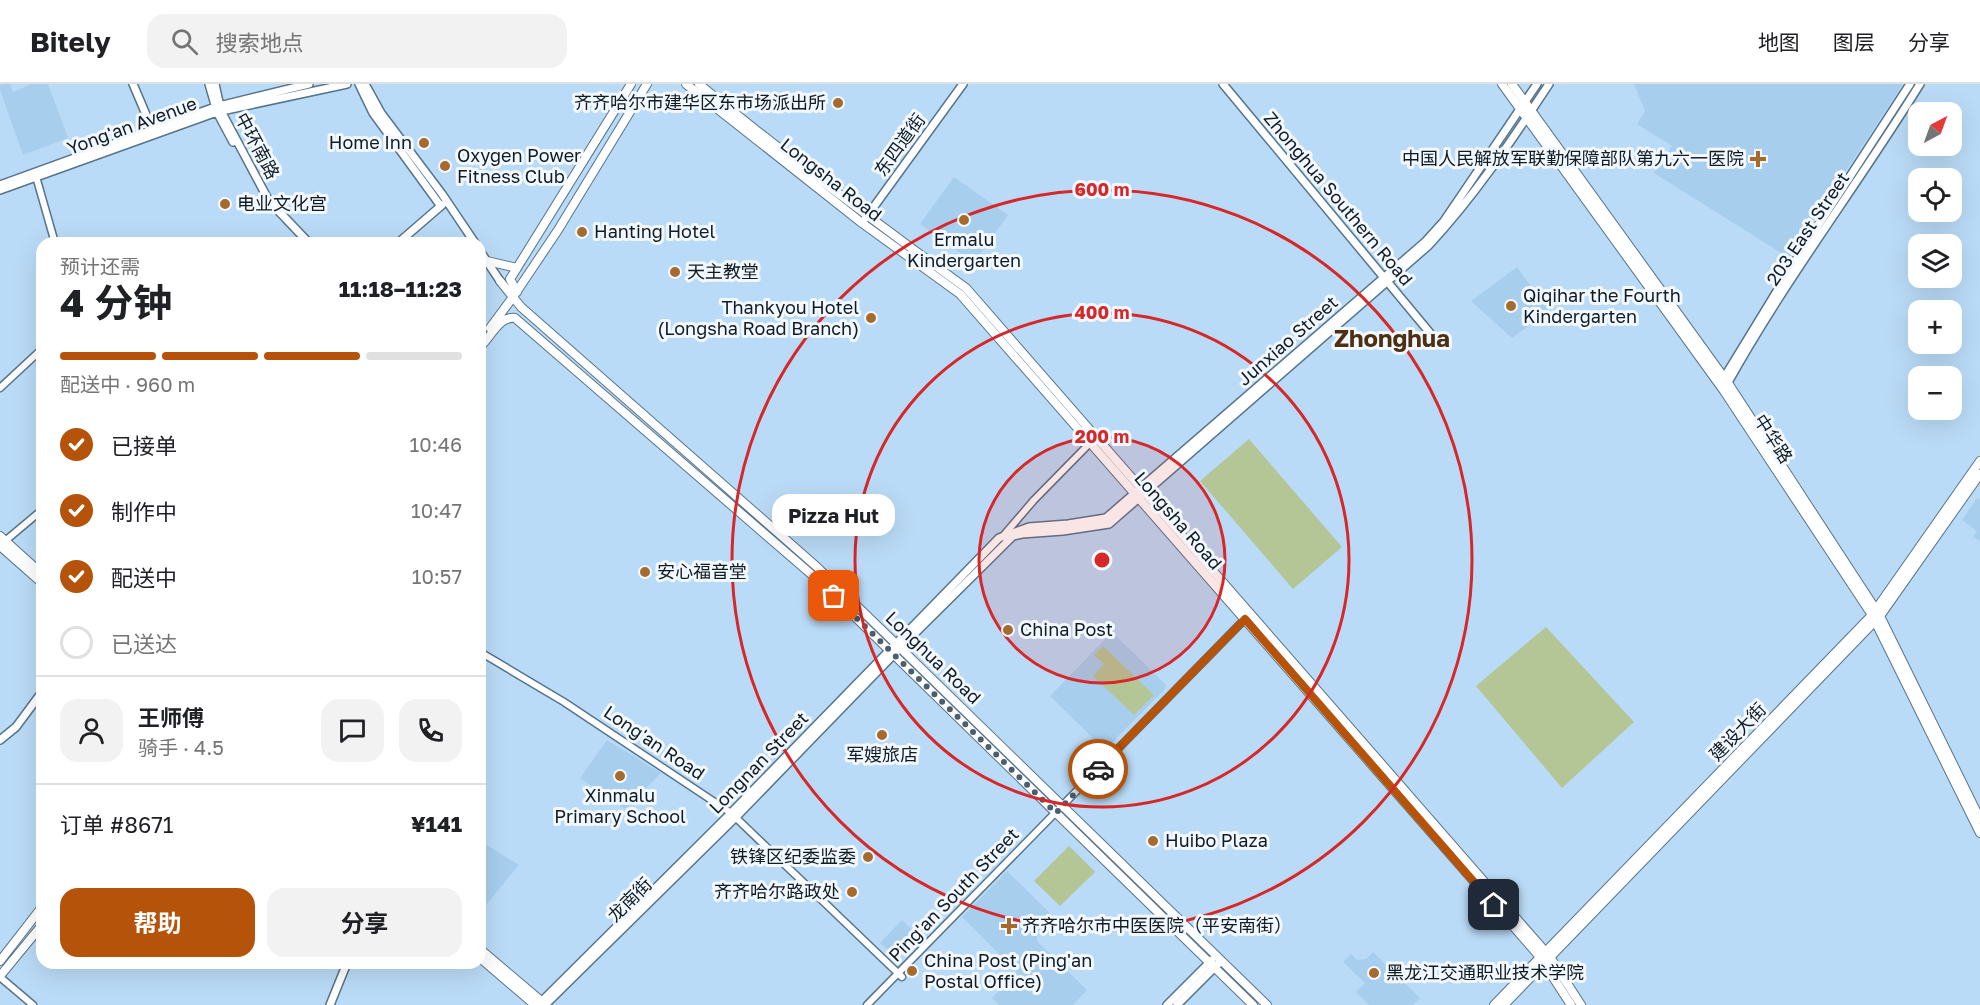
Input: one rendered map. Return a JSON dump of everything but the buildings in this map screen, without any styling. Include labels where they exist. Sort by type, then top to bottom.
[{"type":"main road","points":[[133,84],[153,131]]},
{"type":"main road","name":"中环南路","points":[[209,84],[218,109],[265,204],[297,237]]},
{"type":"main road","name":"中环南路","points":[[215,84],[218,109],[269,201],[303,237]]},
{"type":"main road","name":"Yong'an Avenue","points":[[0,190],[153,131],[218,109],[309,84]]},
{"type":"main road","name":"Yong'an Avenue","points":[[218,109],[347,84]]},
{"type":"main road","points":[[359,84],[373,113],[440,205],[453,210]]},
{"type":"main road","points":[[365,84],[381,113],[471,237]]},
{"type":"main road","points":[[515,295],[510,279],[631,84]]},
{"type":"main road","points":[[486,333],[515,295],[558,230],[647,84]]},
{"type":"main road","name":"Longsha Road","points":[[686,84],[960,294],[1090,443],[1139,494]]},
{"type":"main road","name":"Longsha Road","points":[[699,84],[864,220],[966,288],[1139,494],[1545,957],[1581,1005]]},
{"type":"main road","name":"东四道街","points":[[864,220],[963,84]]},
{"type":"main road","name":"Zhonghua Southern Road","points":[[1223,84],[1430,333]]},
{"type":"main road","name":"中华路","points":[[1502,84],[1722,388],[1876,615],[1980,833]]},
{"type":"main road","name":"中华路","points":[[1512,84],[1726,380],[1876,615],[1980,819]]},
{"type":"main road","name":"Junxiao Street","points":[[1004,537],[1109,524],[1139,494],[1385,280],[1425,242],[1444,221],[1537,84]]},
{"type":"main road","name":"Junxiao Street","points":[[1385,280],[1428,246],[1448,225],[1549,84]]},
{"type":"main road","name":"203 East Street","points":[[1722,388],[1796,261],[1910,84]]},
{"type":"main road","name":"203 East Street","points":[[1726,380],[1797,270],[1882,146],[1920,84]]},
{"type":"main road","name":"Yong'an Avenue","points":[[0,185],[36,175]]},
{"type":"main road","points":[[405,237],[440,205]]},
{"type":"main road","points":[[487,261],[517,268]]},
{"type":"main road","points":[[487,261],[500,281]]},
{"type":"main road","name":"Longhua Road","points":[[500,281],[530,314],[817,567],[1267,1005]]},
{"type":"main road","name":"Longhua Road","points":[[486,340],[502,321],[508,317],[515,318],[810,574],[1253,1005]]},
{"type":"main road","name":"建设大街","points":[[1876,615],[1980,461]]},
{"type":"main road","name":"建设大街","points":[[1494,1005],[1545,957],[1876,615],[1980,474]]},
{"type":"main road","name":"Junxiao Street","points":[[1004,537],[1029,527],[1106,518],[1139,494]]},
{"type":"main road","name":"Longnan Street","points":[[733,815],[1004,537]]},
{"type":"main road","points":[[2,541],[36,569]]},
{"type":"main road","points":[[2,541],[36,577]]},
{"type":"main road","points":[[0,740],[16,727],[36,700]]},
{"type":"main road","name":"龙南街","points":[[542,1004],[733,815]]},
{"type":"main road","points":[[0,961],[36,915]]},
{"type":"main road","points":[[0,976],[36,932]]},
{"type":"main road","points":[[486,954],[542,1004]]},
{"type":"main road","name":"Longsha Road","points":[[1545,957],[1571,1005]]},
{"type":"main road","name":"建设大街","points":[[1504,1005],[1545,957]]},
{"type":"main road","points":[[1167,1005],[1219,958]]},
{"type":"main road","points":[[486,962],[542,1004]]},
{"type":"main road","points":[[1177,1005],[1212,965]]},
{"type":"main road","points":[[330,1005],[345,969]]},
{"type":"street","points":[[36,175],[53,237]]},
{"type":"street","points":[[0,388],[36,355]]},
{"type":"street","points":[[1004,537],[1034,500],[1090,443]]},
{"type":"street","points":[[1004,537],[1036,502]]},
{"type":"street","points":[[2,541],[36,515]]},
{"type":"street","name":"Ping'an South Street","points":[[867,1005],[900,975],[1248,616]]},
{"type":"street","name":"Long'an Road","points":[[486,656],[564,702],[733,815],[900,975]]},
{"type":"street","points":[[0,976],[33,1005]]},
{"type":"shaded area","points":[[10,84],[13,92],[31,84],[48,84],[68,138],[23,155],[0,90],[0,85]]},
{"type":"shaded area","name":"中国人民解放军联勤保障部队第九六一医院","points":[[1634,84],[1903,84],[1789,258],[1654,173],[1672,146],[1637,124],[1645,111]]},
{"type":"shaded area","name":"Ermalu Kindergarten","points":[[954,177],[1008,215],[974,263],[920,224]]},
{"type":"shaded area","name":"Qiqihar the Fourth Kindergarten","points":[[1517,267],[1549,311],[1512,338],[1471,301]]},
{"type":"shaded area","points":[[1977,498],[1980,499],[1980,541],[1973,537],[1977,531],[1962,520]]},
{"type":"shaded area","points":[[1112,632],[1166,685],[1165,689],[1105,750],[1050,696]]},
{"type":"shaded area","name":"Xinmalu Primary School","points":[[607,740],[661,773],[625,809],[580,778]]},
{"type":"shaded area","points":[[486,845],[519,865],[486,905]]},
{"type":"shaded area","points":[[1007,871],[1055,918],[1037,937],[1037,941],[1087,990],[1073,1005],[999,1005],[992,998],[1017,972],[962,917]]},
{"type":"shaded area","points":[[902,920],[917,935],[896,956],[880,943]]},
{"type":"shaded area","name":"黑龙江交通职业技术学院","points":[[1373,952],[1420,998],[1413,1005],[1369,1005],[1356,992],[1365,983],[1343,962],[1351,954],[1357,960],[1366,959]]},
{"type":"green space","points":[[1249,439],[1342,547],[1293,589],[1200,481]]},
{"type":"green space","points":[[1546,627],[1634,722],[1562,788],[1476,686]]},
{"type":"green space","points":[[1103,646],[1154,695],[1134,715],[1093,676],[1104,664],[1094,655]]},
{"type":"green space","points":[[1069,846],[1095,872],[1060,906],[1034,881]]},
{"type":"way so far","points":[[834,596],[1056,813],[1098,769]]},
{"type":"place","name":"齐齐哈尔市建华区东市场派出所","points":[[838,103]]},
{"type":"place","name":"Home Inn","points":[[424,143]]},
{"type":"place","name":"中国人民解放军联勤保障部队第九六一医院","points":[[1758,159]]},
{"type":"place","name":"Oxygen Power Fitness Club","points":[[445,166]]},
{"type":"place","name":"电业文化宫","points":[[225,204]]},
{"type":"place","name":"Ermalu Kindergarten","points":[[964,220]]},
{"type":"place","name":"Hanting Hotel","points":[[582,232]]},
{"type":"place","name":"天主教堂","points":[[675,272]]},
{"type":"place","name":"Qiqihar the Fourth Kindergarten","points":[[1511,306]]},
{"type":"place","name":"Thankyou Hotel (Longsha Road Branch)","points":[[871,318]]},
{"type":"place","name":"安心福音堂","points":[[645,572]]},
{"type":"place","name":"Pizza Hut","points":[[834,596]]},
{"type":"place","name":"China Post","points":[[1008,630]]},
{"type":"place","name":"军嫂旅店","points":[[882,735]]},
{"type":"place","name":"Xinmalu Primary School","points":[[620,776]]},
{"type":"place","name":"Huibo Plaza","points":[[1153,841]]},
{"type":"place","name":"铁锋区纪委监委","points":[[868,857]]},
{"type":"place","name":"齐齐哈尔路政处","points":[[852,892]]},
{"type":"place","name":"齐齐哈尔市中医医院（平安南街）","points":[[1009,926]]},
{"type":"place","name":"China Post (Ping'an Postal Office)","points":[[912,971]]},
{"type":"place","name":"黑龙江交通职业技术学院","points":[[1374,973]]},
{"type":"district","name":"Zhonghua","points":[[1392,339]]},
{"type":"route","points":[[1098,769],[1245,619],[1494,905]]}]
